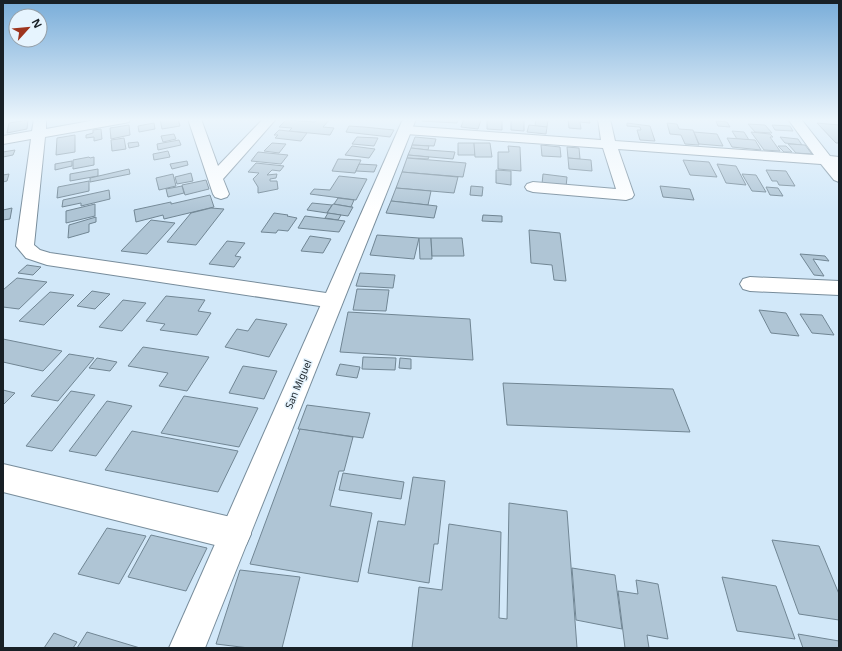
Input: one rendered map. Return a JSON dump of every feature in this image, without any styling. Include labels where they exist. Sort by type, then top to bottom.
[{"type":"street","points":[[36,149],[25,246],[33,254],[47,259],[333,301]]},
{"type":"street","points":[[205,149],[221,194]]},
{"type":"street","points":[[216,179],[243,149]]},
{"type":"street","name":"San Miguel","points":[[187,648],[398,149]]},
{"type":"street","points":[[533,187],[626,195],[611,149]]},
{"type":"street","points":[[680,149],[832,161]]},
{"type":"street","points":[[821,149],[832,161],[839,177]]},
{"type":"street","points":[[750,284],[839,288]]},
{"type":"street","points":[[3,478],[235,534]]},
{"type":"building","points":[[56,149],[75,149],[75,152],[56,155]]},
{"type":"building","points":[[266,149],[282,149],[279,153],[264,151]]},
{"type":"building","points":[[349,149],[375,149],[369,158],[345,155]]},
{"type":"building","points":[[410,149],[455,152],[453,159],[408,155]]},
{"type":"building","points":[[458,149],[475,149],[475,155],[458,155]]},
{"type":"building","points":[[474,149],[491,149],[492,157],[475,157]]},
{"type":"building","points":[[509,149],[520,149],[521,171],[498,169],[498,152],[509,152]]},
{"type":"building","points":[[541,149],[560,149],[561,157],[542,156]]},
{"type":"building","points":[[567,149],[579,149],[580,159],[568,158]]},
{"type":"building","points":[[779,149],[780,151],[764,150]]},
{"type":"building","points":[[781,149],[789,149],[792,152],[784,152]]},
{"type":"building","points":[[793,149],[808,149],[812,154],[796,153]]},
{"type":"building","points":[[15,150],[13,155],[3,157],[3,152]]},
{"type":"building","points":[[168,151],[170,157],[154,160],[153,154]]},
{"type":"building","points":[[258,152],[288,155],[281,164],[251,161]]},
{"type":"building","points":[[408,155],[429,157],[428,159],[407,158]]},
{"type":"building","points":[[94,157],[94,165],[73,169],[73,160]]},
{"type":"building","points":[[407,158],[466,163],[463,177],[402,172]]},
{"type":"building","points":[[568,158],[591,160],[592,171],[569,169]]},
{"type":"building","points":[[338,159],[361,160],[355,173],[332,171]]},
{"type":"building","points":[[683,160],[709,162],[717,177],[690,175]]},
{"type":"building","points":[[72,161],[72,166],[55,170],[55,164]]},
{"type":"building","points":[[187,161],[188,165],[172,169],[170,164]]},
{"type":"building","points":[[256,163],[284,166],[280,171],[272,170],[267,175],[277,174],[276,178],[270,179],[270,181],[277,181],[278,189],[258,193],[258,187],[253,179],[259,173],[248,172]]},
{"type":"building","points":[[359,164],[377,165],[374,172],[356,171]]},
{"type":"building","points":[[717,164],[736,166],[746,185],[726,183]]},
{"type":"building","points":[[98,169],[98,176],[70,181],[70,174]]},
{"type":"building","points":[[129,169],[130,174],[90,182],[90,178]]},
{"type":"building","points":[[496,170],[511,171],[511,185],[496,183]]},
{"type":"building","points":[[766,170],[786,171],[795,186],[779,185],[777,181],[772,181]]},
{"type":"building","points":[[402,172],[458,177],[454,193],[396,188]]},
{"type":"building","points":[[191,173],[193,181],[177,184],[175,177]]},
{"type":"building","points":[[9,174],[7,181],[3,182],[3,175]]},
{"type":"building","points":[[173,174],[176,186],[159,190],[156,178]]},
{"type":"building","points":[[543,174],[567,177],[566,187],[542,184]]},
{"type":"building","points":[[742,174],[756,175],[766,192],[752,191]]},
{"type":"building","points":[[339,176],[367,179],[356,200],[310,194],[314,189],[330,190]]},
{"type":"building","points":[[206,180],[209,189],[185,195],[182,185]]},
{"type":"building","points":[[89,181],[89,191],[57,198],[58,187]]},
{"type":"building","points":[[182,186],[184,193],[168,197],[166,189]]},
{"type":"building","points":[[471,186],[483,187],[482,196],[470,195]]},
{"type":"building","points":[[660,186],[690,189],[694,200],[663,197]]},
{"type":"building","points":[[766,187],[778,188],[783,196],[770,195]]},
{"type":"building","points":[[396,188],[431,191],[428,205],[391,201]]},
{"type":"building","points":[[109,190],[110,199],[81,206],[81,203],[62,207],[63,200]]},
{"type":"building","points":[[210,195],[214,207],[164,219],[163,215],[136,222],[134,210],[171,202],[171,204]]},
{"type":"building","points":[[338,198],[354,200],[351,207],[334,204]]},
{"type":"building","points":[[391,201],[437,206],[434,218],[386,213]]},
{"type":"building","points":[[312,203],[332,205],[327,213],[307,210]]},
{"type":"building","points":[[95,204],[95,216],[66,223],[66,211]]},
{"type":"building","points":[[333,204],[353,207],[348,216],[327,213]]},
{"type":"building","points":[[12,208],[10,219],[3,220],[3,210]]},
{"type":"building","points":[[211,208],[224,209],[196,245],[167,242],[191,213]]},
{"type":"building","points":[[274,213],[297,218],[288,231],[278,230],[276,233],[261,232]]},
{"type":"building","points":[[328,213],[341,215],[338,220],[325,218]]},
{"type":"building","points":[[483,215],[502,216],[502,222],[482,221]]},
{"type":"building","points":[[305,216],[345,221],[339,232],[298,228]]},
{"type":"building","points":[[96,217],[96,222],[89,224],[89,232],[68,238],[69,225]]},
{"type":"building","points":[[151,220],[175,223],[147,254],[121,251]]},
{"type":"building","points":[[529,230],[560,233],[566,281],[554,280],[552,265],[531,263]]},
{"type":"building","points":[[377,235],[419,238],[414,259],[370,255]]},
{"type":"building","points":[[310,236],[331,239],[323,253],[301,251]]},
{"type":"building","points":[[419,238],[431,238],[432,259],[420,259]]},
{"type":"building","points":[[431,238],[462,238],[464,256],[432,256]]},
{"type":"building","points":[[227,241],[245,243],[235,256],[241,257],[234,267],[209,264]]},
{"type":"building","points":[[800,254],[825,256],[829,261],[813,259],[824,276],[814,275]]},
{"type":"building","points":[[27,265],[41,267],[33,275],[18,273]]},
{"type":"building","points":[[360,273],[395,275],[393,288],[356,286]]},
{"type":"building","points":[[17,278],[47,282],[19,309],[3,307],[3,290]]},
{"type":"building","points":[[357,289],[389,290],[386,311],[353,310]]},
{"type":"building","points":[[92,291],[110,294],[95,309],[77,306]]},
{"type":"building","points":[[50,292],[74,295],[44,325],[19,321]]},
{"type":"building","points":[[166,296],[205,300],[198,311],[211,313],[197,335],[160,330],[165,324],[146,321]]},
{"type":"building","points":[[123,300],[146,303],[122,331],[99,327]]},
{"type":"building","points":[[759,310],[786,313],[799,336],[771,333]]},
{"type":"building","points":[[348,312],[470,319],[473,360],[340,352]]},
{"type":"building","points":[[800,314],[822,315],[834,335],[812,333]]},
{"type":"building","points":[[256,319],[287,324],[269,357],[225,347],[237,329],[248,331]]},
{"type":"building","points":[[3,339],[62,351],[43,371],[3,362]]},
{"type":"building","points":[[143,347],[209,357],[187,391],[159,386],[168,373],[128,366]]},
{"type":"building","points":[[69,354],[94,358],[58,401],[31,396]]},
{"type":"building","points":[[363,357],[396,358],[395,370],[362,369]]},
{"type":"building","points":[[97,358],[117,362],[110,371],[89,368]]},
{"type":"building","points":[[400,358],[411,359],[411,369],[399,368]]},
{"type":"building","points":[[340,364],[360,367],[357,378],[336,375]]},
{"type":"building","points":[[243,366],[277,371],[264,399],[229,393]]},
{"type":"building","points":[[503,383],[673,389],[690,432],[507,425]]},
{"type":"building","points":[[3,390],[15,393],[3,405]]},
{"type":"building","points":[[71,391],[95,395],[52,451],[26,446]]},
{"type":"building","points":[[184,396],[258,408],[239,447],[161,433]]},
{"type":"building","points":[[107,401],[132,406],[96,456],[69,451]]},
{"type":"building","points":[[307,405],[370,413],[363,438],[298,429]]},
{"type":"building","points":[[300,429],[353,437],[344,471],[339,471],[330,506],[372,513],[358,582],[250,564]]},
{"type":"building","points":[[132,431],[238,451],[218,492],[105,470]]},
{"type":"building","points":[[343,473],[404,482],[401,499],[339,490]]},
{"type":"building","points":[[413,477],[445,481],[438,544],[434,544],[429,583],[368,573],[378,521],[405,525]]},
{"type":"building","points":[[509,503],[567,511],[577,648],[412,648],[419,587],[442,590],[449,524],[501,532],[499,618],[507,619]]},
{"type":"building","points":[[107,528],[146,536],[119,584],[78,574]]},
{"type":"building","points":[[151,535],[207,548],[186,591],[128,577]]},
{"type":"building","points":[[772,540],[819,546],[839,594],[839,620],[799,614]]},
{"type":"building","points":[[572,568],[615,575],[622,629],[576,620]]},
{"type":"building","points":[[240,570],[300,577],[282,648],[249,648],[216,644]]},
{"type":"building","points":[[722,577],[776,586],[795,639],[737,631]]},
{"type":"building","points":[[636,580],[658,584],[668,639],[647,635],[649,648],[625,648],[618,591],[638,594]]},
{"type":"building","points":[[87,632],[140,648],[77,648]]},
{"type":"building","points":[[54,633],[77,642],[73,648],[44,648]]},
{"type":"building","points":[[798,634],[839,641],[839,648],[803,648]]}]
